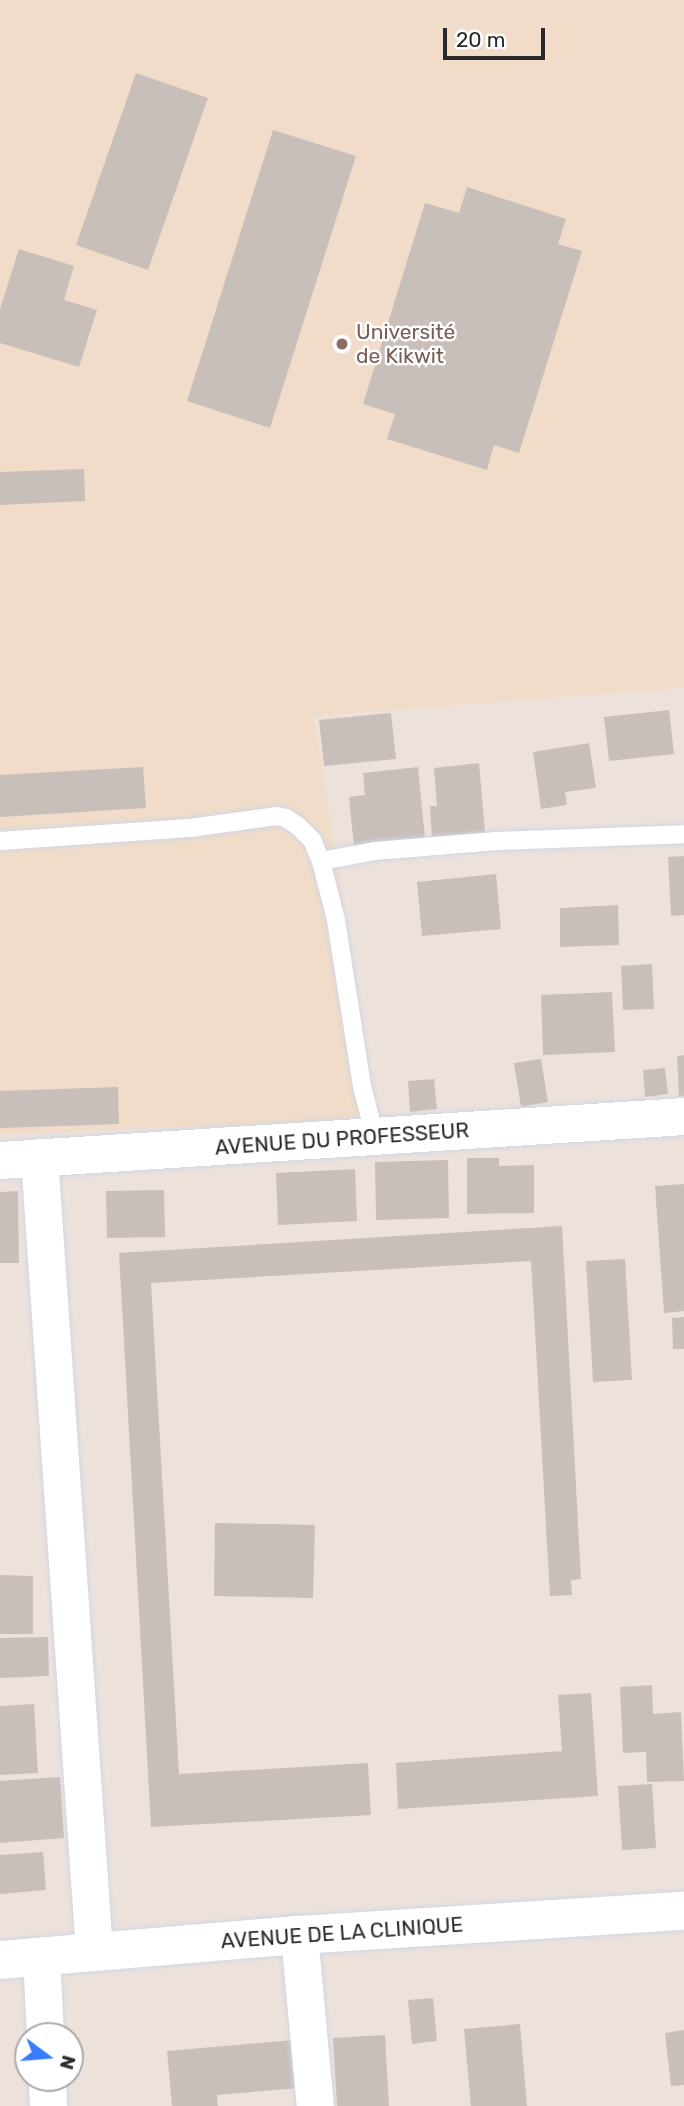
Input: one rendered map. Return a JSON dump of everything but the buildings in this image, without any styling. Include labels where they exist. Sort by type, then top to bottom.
[{"type":"street","name":"AVENUE DU PROFESSEUR","points":[[0,1160],[684,1116]]},
{"type":"street","points":[[39,1157],[94,1951]]},
{"type":"street","name":"AVENUE DE LA CLINIQUE","points":[[0,1960],[299,1935],[684,1911]]},
{"type":"street","points":[[299,1935],[315,2106]]},
{"type":"street","points":[[41,1956],[44,2022]]},
{"type":"lane","points":[[0,841],[190,828],[276,816],[286,817],[298,826],[312,840],[321,861],[336,920],[362,1086],[375,1137]]},
{"type":"lane","points":[[321,861],[375,851],[497,841],[684,834]]},
{"type":"shaded area","name":"Université de Kikwit","points":[[0,0],[684,0],[684,688],[314,716],[378,1120],[0,1134]]},
{"type":"place","name":"Université de Kikwit","points":[[342,344]]}]
